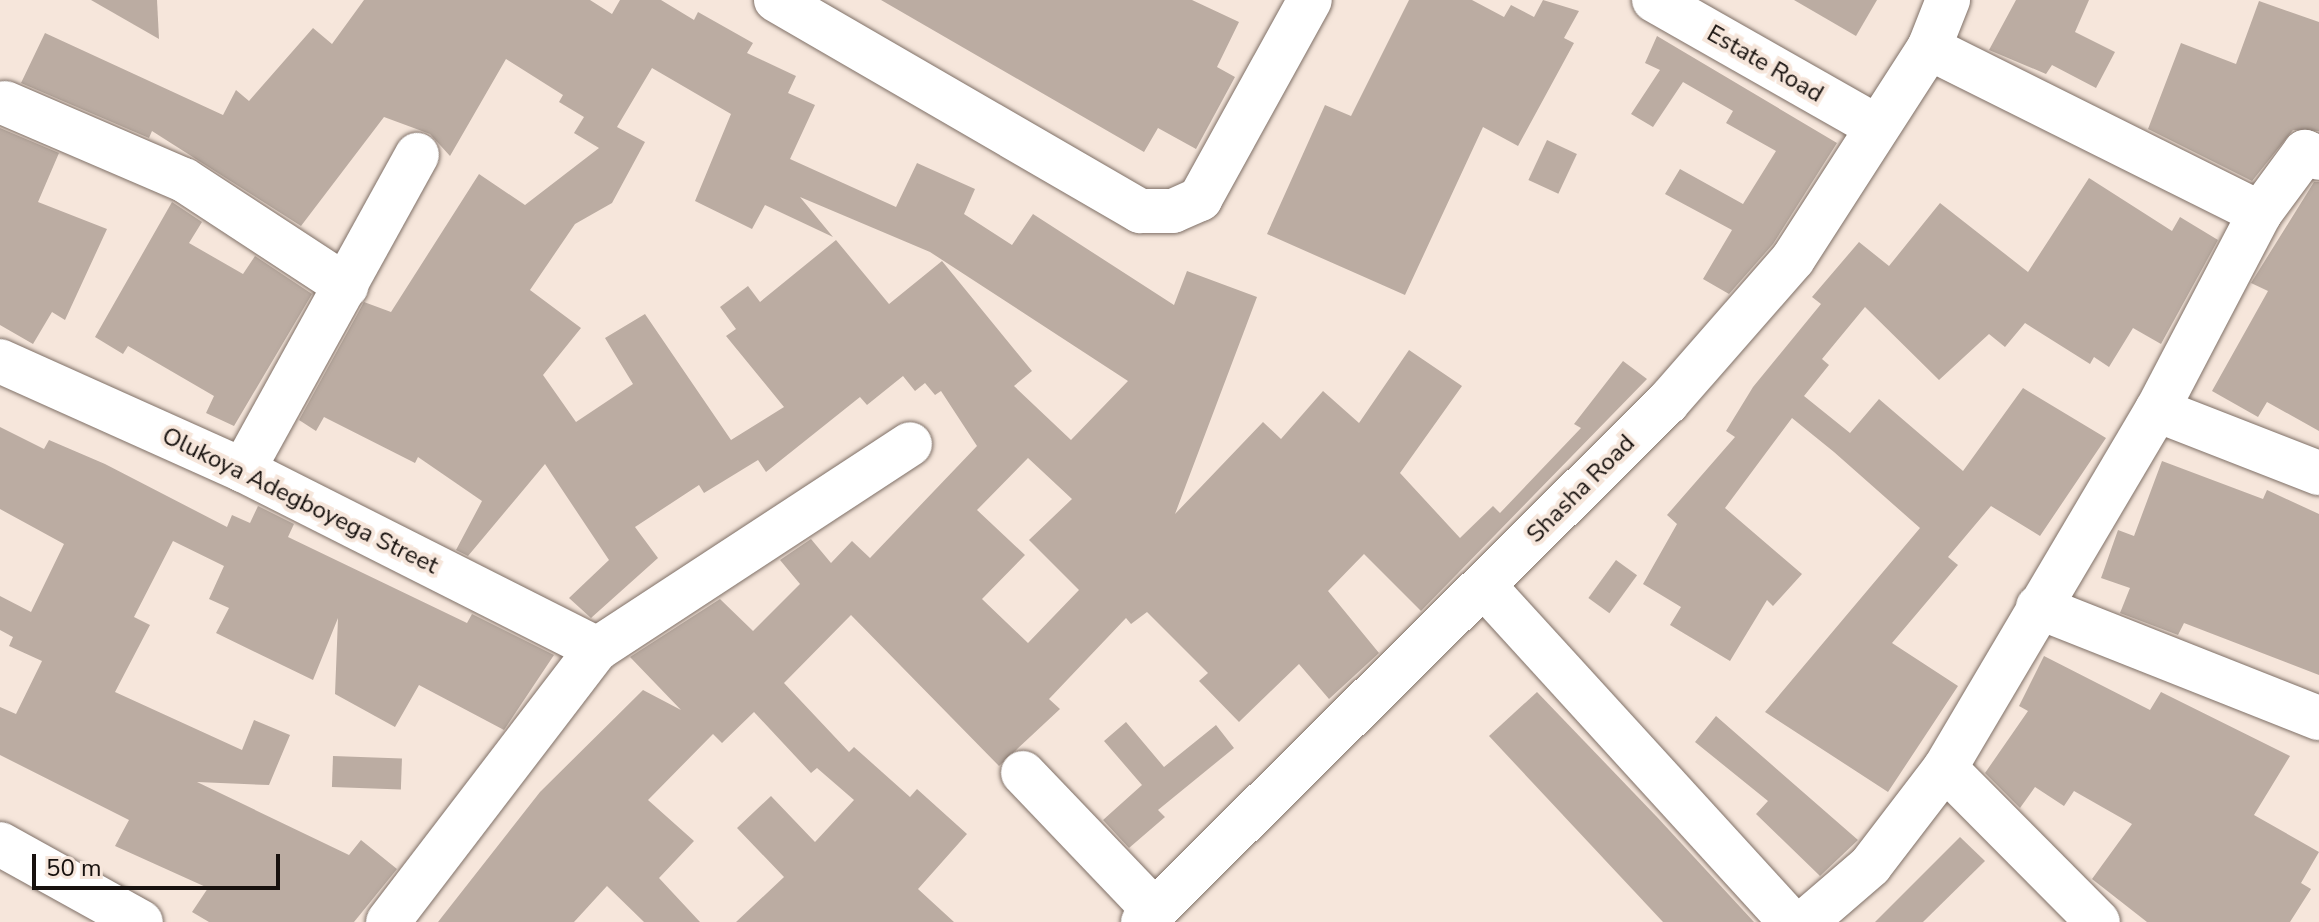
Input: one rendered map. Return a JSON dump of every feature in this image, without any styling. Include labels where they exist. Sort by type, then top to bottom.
[{"type":"street","points":[[776,0],[1140,211],[1173,211],[1200,199],[1310,0]]},
{"type":"street","name":"Estate Road","points":[[1654,0],[1876,126]]},
{"type":"street","name":"Shasha Road","points":[[1149,916],[1667,403],[1793,259],[1929,48],[1948,0]]},
{"type":"street","points":[[1929,48],[2260,213]]},
{"type":"street","points":[[5,103],[184,180],[346,286]]},
{"type":"street","points":[[1805,922],[1870,866],[1945,768],[2157,410],[2260,213],[2305,152],[2319,158]]},
{"type":"street","points":[[243,470],[417,155]]},
{"type":"street","name":"Olukoya Adegboyega Street","points":[[0,361],[243,470],[597,649]]},
{"type":"street","points":[[2157,410],[2319,473]]},
{"type":"street","points":[[388,922],[597,649],[910,444]]},
{"type":"street","points":[[1484,586],[1791,922]]},
{"type":"street","points":[[2038,607],[2319,718]]},
{"type":"street","points":[[1945,768],[2098,922]]},
{"type":"street","points":[[1023,773],[1149,916]]},
{"type":"street","points":[[0,844],[141,922]]},
{"type":"building","points":[[91,0],[157,0],[159,39]]},
{"type":"building","points":[[364,0],[590,0],[612,14],[620,0],[661,0],[694,20],[698,12],[753,43],[747,53],[796,76],[788,93],[815,105],[790,159],[896,207],[917,163],[975,189],[964,214],[1012,245],[1033,214],[1174,305],[1187,271],[1257,297],[1175,514],[1263,422],[1281,439],[1323,391],[1359,423],[1409,350],[1462,386],[1400,473],[1460,538],[1493,506],[1500,513],[1581,428],[1574,424],[1623,361],[1647,379],[1421,611],[1364,554],[1328,591],[1379,653],[1329,699],[1299,664],[1239,722],[1199,681],[1208,673],[1147,612],[1131,624],[1126,618],[1049,699],[1060,709],[999,766],[851,615],[784,683],[849,752],[854,747],[910,797],[917,789],[967,834],[918,889],[954,922],[736,922],[784,877],[737,828],[771,796],[815,842],[854,800],[817,768],[811,773],[754,712],[722,743],[713,734],[648,800],[694,841],[659,878],[700,922],[644,922],[607,886],[574,922],[438,922],[540,792],[643,690],[681,710],[630,657],[720,599],[753,631],[800,584],[780,560],[811,539],[831,563],[852,541],[870,558],[977,446],[941,391],[935,395],[925,383],[915,391],[903,376],[867,405],[860,397],[766,472],[758,460],[704,493],[699,485],[635,527],[658,558],[591,618],[569,598],[609,560],[545,464],[468,556],[456,550],[482,501],[418,457],[415,463],[324,417],[316,431],[299,420],[364,302],[391,312],[479,174],[525,205],[599,148],[574,133],[584,117],[559,102],[563,95],[506,59],[450,156],[430,134],[384,117],[301,226],[152,131],[149,138],[21,83],[45,33],[223,115],[236,90],[249,101],[313,28],[332,44]],"holes":[[[652,68],[731,114],[695,201],[752,229],[765,205],[833,237],[800,197],[930,252],[1128,381],[1071,440],[1014,386],[1032,371],[942,261],[889,304],[836,240],[760,302],[748,286],[720,307],[736,329],[726,336],[784,407],[731,440],[645,314],[605,338],[633,384],[576,422],[543,375],[581,328],[530,290],[575,224],[612,203],[645,142],[617,127]],[[1028,458],[1072,499],[1029,540],[1079,590],[1028,643],[982,599],[1025,555],[977,510]]]},
{"type":"building","points":[[881,0],[1192,0],[1239,22],[1217,67],[1235,77],[1196,149],[1158,128],[1144,152]]},
{"type":"building","points":[[1409,0],[1472,0],[1504,17],[1511,5],[1534,17],[1543,0],[1579,11],[1564,38],[1574,43],[1518,146],[1483,127],[1405,295],[1267,234],[1325,105],[1351,116]]},
{"type":"building","points":[[1794,0],[1877,0],[1856,36]]},
{"type":"building","points":[[2016,0],[2089,0],[2075,32],[2115,52],[2096,88],[2052,65],[2046,74],[1989,50]]},
{"type":"building","points":[[2259,1],[2319,22],[2319,131],[2293,130],[2252,181],[2148,129],[2181,43],[2236,64]]},
{"type":"building","points":[[1657,36],[1837,143],[1773,244],[1729,294],[1703,279],[1732,230],[1665,194],[1680,169],[1743,204],[1776,151],[1726,123],[1733,111],[1683,82],[1653,127],[1631,114],[1660,70],[1645,63]]},
{"type":"building","points":[[0,128],[59,153],[38,202],[107,229],[65,320],[52,312],[33,344],[0,325]]},
{"type":"building","points":[[1547,140],[1577,154],[1558,194],[1528,180]]},
{"type":"building","points":[[2089,178],[2172,231],[2180,217],[2218,240],[2161,344],[2133,328],[2109,367],[2094,357],[2090,364],[2025,323],[2005,347],[1989,334],[1939,380],[1865,307],[1822,359],[1829,365],[1804,396],[1850,433],[1879,399],[1963,471],[2023,388],[2106,438],[2040,536],[1991,506],[1948,557],[1958,565],[1892,643],[1958,686],[1888,792],[1765,712],[1920,528],[1834,452],[1792,418],[1725,508],[1802,574],[1773,606],[1767,600],[1730,661],[1670,625],[1681,607],[1643,584],[1677,524],[1667,515],[1735,437],[1726,431],[1753,387],[1821,304],[1812,297],[1859,242],[1889,266],[1940,203],[2028,272]]},
{"type":"building","points":[[2314,182],[2319,182],[2319,431],[2267,402],[2258,417],[2212,391],[2268,291],[2251,283]]},
{"type":"building","points":[[172,202],[202,222],[189,243],[243,274],[255,256],[312,294],[234,426],[206,413],[214,396],[128,346],[123,354],[95,337]]},
{"type":"building","points":[[0,427],[44,449],[49,440],[105,464],[227,527],[232,515],[250,523],[258,506],[294,524],[288,537],[467,623],[472,614],[554,655],[504,730],[419,685],[395,727],[335,694],[338,618],[313,680],[216,633],[229,608],[209,599],[224,566],[173,541],[134,617],[150,625],[115,692],[242,750],[254,720],[290,735],[269,785],[197,782],[349,855],[361,840],[397,869],[354,922],[209,922],[192,912],[208,888],[115,846],[129,820],[0,755],[0,707],[16,714],[42,661],[9,646],[13,637],[0,630],[0,596],[31,612],[64,544],[0,509]]},
{"type":"building","points":[[2162,461],[2263,499],[2267,490],[2319,514],[2319,675],[2184,623],[2178,635],[2120,613],[2130,588],[2101,578],[2118,530],[2134,536]]},
{"type":"building","points":[[1616,560],[1637,575],[1609,613],[1588,598]]},
{"type":"building","points":[[2044,656],[2150,710],[2161,692],[2290,756],[2254,815],[2319,852],[2301,883],[2311,889],[2290,922],[2147,922],[2092,879],[2132,824],[2074,791],[2064,806],[2035,787],[2020,808],[1985,773],[2028,711],[2019,706]]},
{"type":"building","points":[[1537,692],[1754,922],[1663,922],[1489,736]]},
{"type":"building","points":[[1716,716],[1858,840],[1820,876],[1756,814],[1768,801],[1695,742]]},
{"type":"building","points":[[1126,722],[1164,767],[1216,725],[1234,748],[1158,810],[1165,817],[1129,848],[1103,820],[1142,785],[1104,741]]},
{"type":"building","points":[[333,756],[402,758],[401,789],[332,787]]},
{"type":"building","points":[[1960,837],[1985,861],[1923,922],[1875,922]]}]
